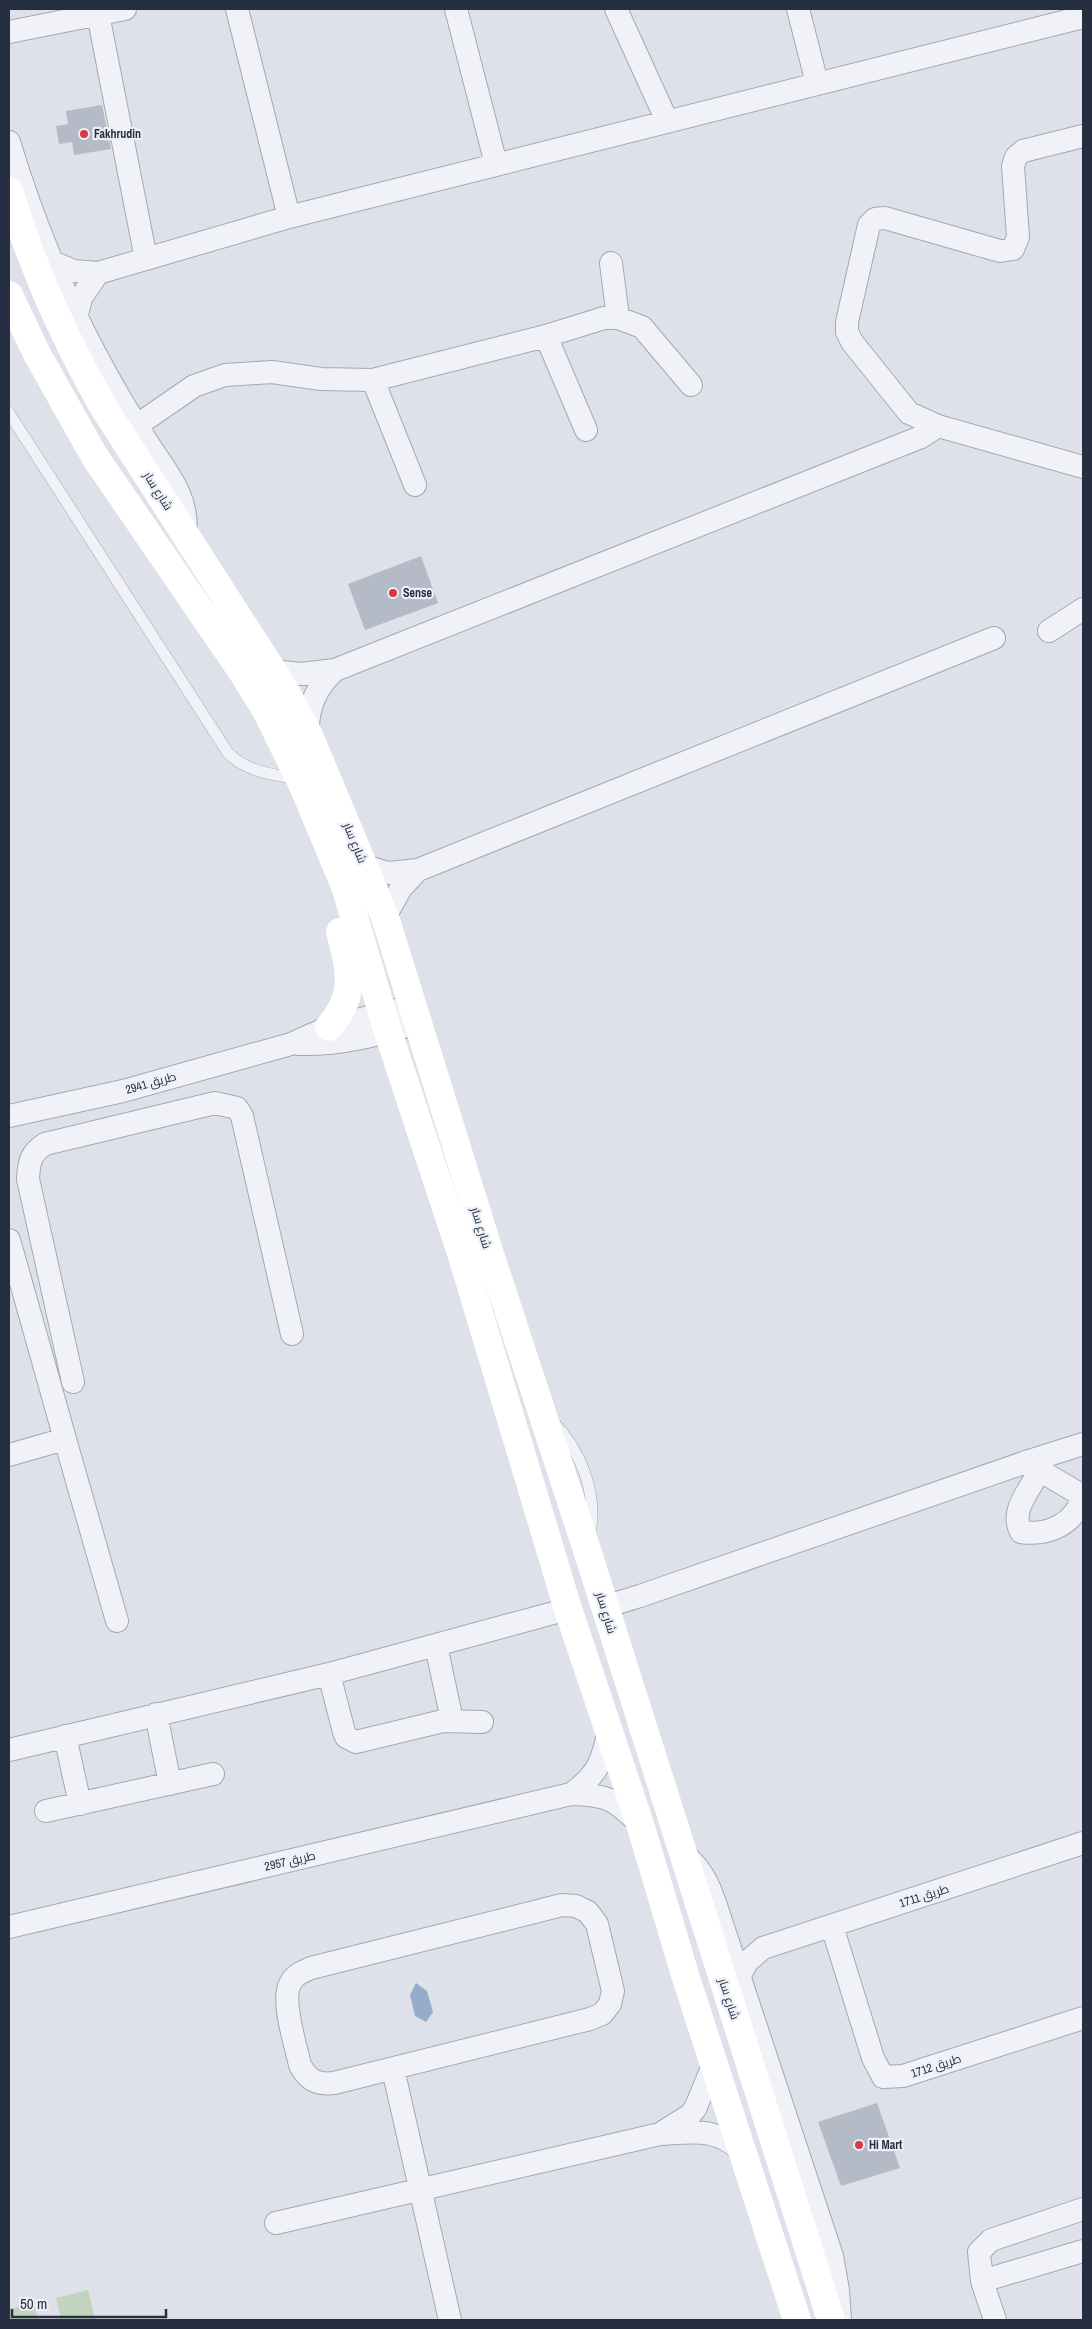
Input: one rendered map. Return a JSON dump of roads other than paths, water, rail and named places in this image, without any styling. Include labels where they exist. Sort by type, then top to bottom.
[{"type":"street","points":[[9,32],[126,9]]},
{"type":"street","points":[[237,9],[290,216]]},
{"type":"street","points":[[456,9],[496,164]]},
{"type":"street","points":[[616,9],[667,121]]},
{"type":"street","points":[[798,9],[817,84]]},
{"type":"street","points":[[98,14],[146,258]]},
{"type":"street","points":[[52,262],[74,271],[98,273],[290,216],[817,84],[1078,15]]},
{"type":"street","points":[[1083,136],[1023,151],[1016,157],[1013,166],[1018,237],[1013,249],[1000,251],[885,218],[875,219],[869,225],[847,322],[847,332],[852,342],[909,413],[938,426],[1083,467]]},
{"type":"street","points":[[9,142],[52,262],[76,319],[136,426],[183,501],[187,522],[185,534]]},
{"type":"street","name":"شارع سار","points":[[9,191],[22,232],[60,323],[83,372],[104,408],[273,671],[308,733],[386,917],[489,1251],[587,1550],[831,2320]]},
{"type":"street","points":[[611,263],[618,318]]},
{"type":"street","points":[[76,319],[81,298],[98,273]]},
{"type":"street","name":"شارع سار","points":[[9,295],[37,354],[95,457],[242,670],[267,712],[324,832],[345,886],[385,1023],[462,1256],[568,1609],[640,1824],[686,1978],[797,2320]]},
{"type":"street","points":[[136,426],[194,386],[225,375],[272,372],[321,379],[372,380],[546,336],[604,318],[618,318],[642,328],[691,385]]},
{"type":"street","points":[[546,336],[586,430]]},
{"type":"street","points":[[372,380],[415,485]]},
{"type":"street","points":[[273,671],[300,674],[335,670],[912,441],[938,426]]},
{"type":"street","points":[[1049,631],[1083,608]]},
{"type":"street","points":[[364,866],[398,874],[418,870],[994,638]]},
{"type":"street","points":[[308,733],[307,722],[312,700],[326,678],[335,670]]},
{"type":"street","points":[[324,832],[324,868],[350,977],[345,1005],[329,1027]]},
{"type":"street","points":[[386,917],[401,888],[418,870]]},
{"type":"street","name":"طريق 2941","points":[[291,1044],[333,1044],[385,1023],[415,1015]]},
{"type":"street","name":"طريق 2941","points":[[9,1116],[123,1091],[291,1044],[329,1027],[385,1023]]},
{"type":"street","points":[[123,1091],[129,1124]]},
{"type":"street","points":[[73,1382],[28,1179],[29,1160],[35,1150],[45,1144],[215,1103],[236,1108],[242,1116],[292,1334]]},
{"type":"street","points":[[9,1240],[117,1621]]},
{"type":"street","points":[[9,1455],[65,1439]]},
{"type":"street","points":[[604,1607],[1034,1465],[1083,1444]]},
{"type":"street","points":[[1034,1465],[1083,1496],[1078,1511],[1063,1525],[1045,1532],[1021,1532],[1017,1524],[1017,1512],[1034,1484],[1034,1465]]},
{"type":"street","points":[[9,1750],[328,1674],[568,1609]]},
{"type":"street","points":[[436,1646],[452,1720]]},
{"type":"street","points":[[328,1674],[344,1732],[351,1741],[362,1742],[452,1720],[482,1722]]},
{"type":"street","points":[[156,1714],[170,1784]]},
{"type":"street","name":"طريق 2957","points":[[571,1794],[596,1772],[605,1751],[609,1729]]},
{"type":"street","points":[[65,1736],[80,1804]]},
{"type":"street","points":[[46,1811],[212,1774]]},
{"type":"street","name":"طريق 2957","points":[[9,1928],[571,1794],[605,1797],[619,1804],[640,1824]]},
{"type":"street","name":"طريق 1711","points":[[739,1977],[747,1962],[764,1948],[1083,1843]]},
{"type":"street","points":[[684,1855],[701,1871],[707,1881],[725,1934],[832,2256],[838,2290],[840,2320]]},
{"type":"street","points":[[562,1906],[576,1906],[588,1912],[597,1924],[613,1991],[610,2004],[602,2014],[590,2020],[392,2069],[324,2084],[313,2081],[305,2074],[300,2065],[286,2000],[289,1985],[298,1974],[311,1968],[562,1906]]},
{"type":"street","name":"طريق 1712","points":[[832,1926],[873,2058],[883,2077],[903,2076],[1083,2018]]},
{"type":"street","points":[[725,1934],[743,1944],[764,1948]]},
{"type":"street","points":[[660,2134],[690,2115],[695,2109],[714,2063]]},
{"type":"street","points":[[392,2069],[450,2320]]},
{"type":"street","points":[[276,2224],[660,2134],[709,2132],[726,2138],[743,2152]]},
{"type":"street","points":[[995,2320],[982,2281],[979,2252],[991,2240],[1083,2209]]},
{"type":"street","points":[[982,2281],[1083,2251]]},
{"type":"lane","points":[[9,413],[228,753],[243,766],[252,770],[300,780]]},
{"type":"water","points":[[416,1983],[427,1991],[433,2012],[426,2022],[415,2016],[410,1995]]},
{"type":"place","name":"Fakhrudin","points":[[84,134]]},
{"type":"place","name":"Sense","points":[[393,593]]},
{"type":"place","name":"Hi Mart","points":[[859,2145]]}]
